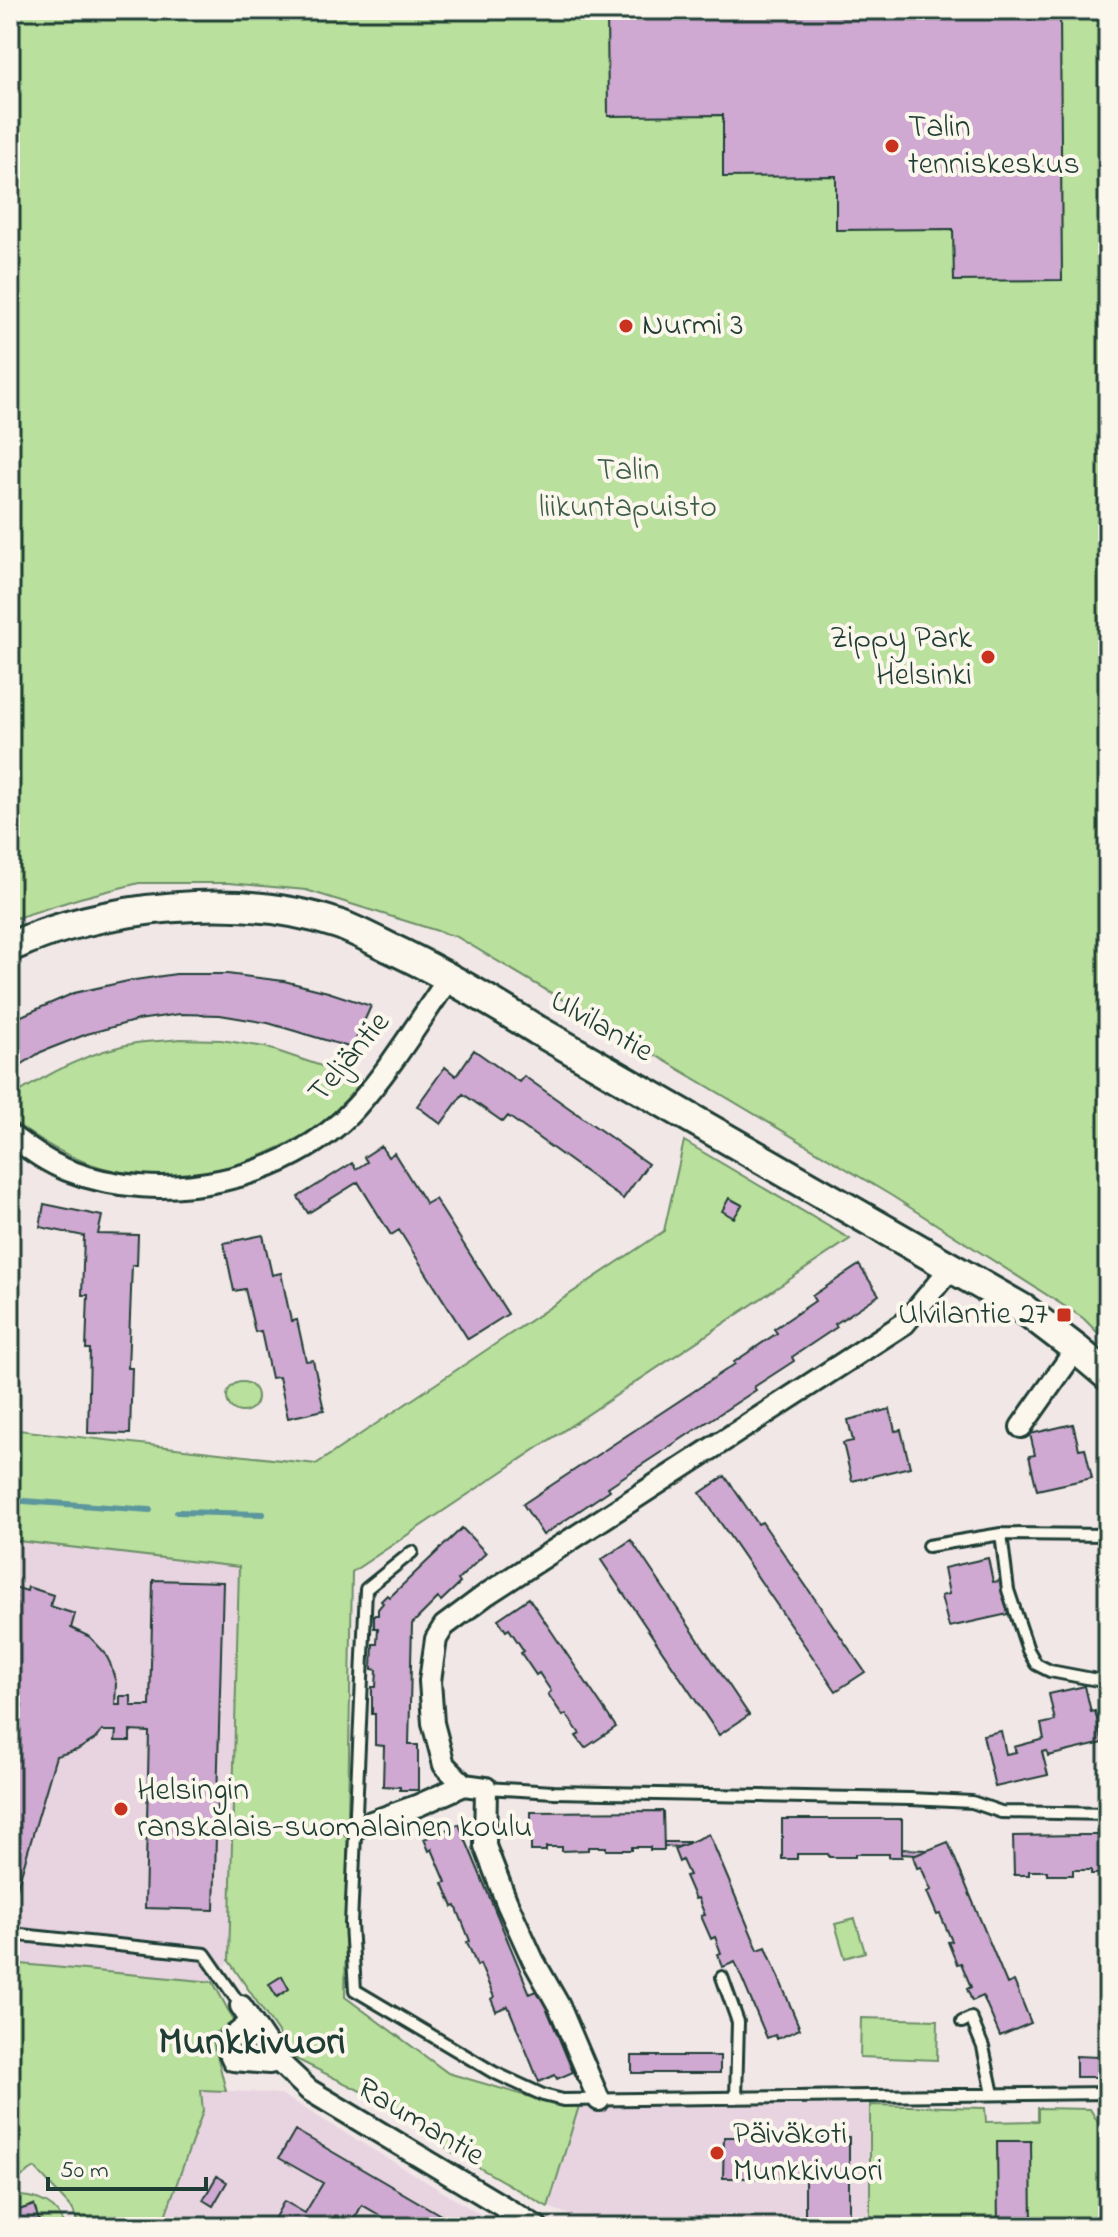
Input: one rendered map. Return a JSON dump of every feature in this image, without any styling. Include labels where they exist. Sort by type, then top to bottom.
[{"type":"street","name":"Ulvilantie","points":[[10,947],[60,928],[140,910],[203,906],[265,909],[339,924],[419,961],[1025,1310],[1108,1376]]},
{"type":"street","name":"Teljäntie","points":[[10,1135],[49,1162],[68,1170],[132,1185],[202,1184],[257,1171],[306,1146],[355,1108],[449,978]]},
{"type":"street","points":[[464,1785],[444,1765],[433,1723],[430,1681],[436,1639],[444,1626],[487,1594],[905,1323],[951,1268]]},
{"type":"street","points":[[1021,1427],[1076,1349]]},
{"type":"street","points":[[355,1828],[464,1785],[486,1788],[485,1846],[507,1903],[533,1960],[559,2006],[599,2100]]},
{"type":"street","points":[[246,2014],[228,2041],[227,2047],[233,2060],[278,2061]]},
{"type":"street","name":"Raumantie","points":[[246,2014],[278,2061],[309,2090],[537,2227]]},
{"type":"lane","points":[[1001,1534],[1008,1590],[1028,1650],[1036,1664],[1050,1671],[1108,1682]]},
{"type":"lane","points":[[928,1546],[1001,1534],[1108,1535]]},
{"type":"lane","points":[[412,1552],[366,1589],[351,1924],[355,1990],[493,2072],[543,2095],[563,2100],[1108,2093]]},
{"type":"lane","points":[[486,1788],[910,1799],[972,1802],[1001,1812],[1108,1814]]},
{"type":"lane","points":[[11,1934],[205,1954],[246,2014]]},
{"type":"lane","points":[[722,1977],[738,2022],[736,2098]]},
{"type":"lane","points":[[962,2022],[971,2018],[983,2047],[993,2094]]},
{"type":"shaded area","name":"Helsingin ranskalais-suomalainen koulu","points":[[10,1540],[239,1567],[229,1961],[213,1982],[10,1963]]},
{"type":"shaded area","points":[[201,2089],[281,2094],[501,2227],[150,2227]]},
{"type":"shaded area","name":"Päiväkoti Munkkivuori","points":[[870,2105],[870,2227],[604,2227],[548,2207],[579,2106]]},
{"type":"green space","name":"Talin liikuntapuisto","points":[[10,10],[1108,10],[1108,1343],[1083,1318],[892,1196],[457,937],[306,890],[229,883],[139,883],[10,920]]},
{"type":"green space","points":[[221,1040],[265,1047],[363,1080],[329,1116],[303,1135],[265,1154],[198,1174],[133,1174],[101,1167],[39,1140],[10,1119],[10,1098],[70,1064],[102,1051],[141,1042]]},
{"type":"green space","points":[[684,1141],[850,1239],[352,1572],[345,1997],[448,2073],[547,2102],[579,2106],[548,2207],[450,2151],[413,2117],[296,2059],[229,1961],[239,1567],[10,1540],[10,1429],[316,1464],[664,1231]]},
{"type":"green space","points":[[242,1382],[253,1386],[257,1397],[253,1408],[242,1412],[231,1408],[227,1397],[231,1386]]},
{"type":"green space","points":[[855,1919],[865,1952],[845,1958],[835,1924]]},
{"type":"green space","points":[[10,1963],[213,1982],[234,2021],[212,2035],[226,2091],[201,2090],[203,2111],[161,2227],[79,2227],[73,2210],[35,2168],[10,2184]]},
{"type":"green space","points":[[861,2018],[938,2020],[937,2060],[860,2057]]},
{"type":"green space","points":[[870,2105],[985,2108],[986,2122],[1038,2121],[1038,2108],[1090,2109],[1108,2139],[1108,2227],[870,2227]]},
{"type":"green space","points":[[20,2196],[47,2203],[61,2217],[63,2224],[41,2227],[33,2205],[10,2213],[10,2198]]},
{"type":"building","name":"Talin tenniskeskus","points":[[607,10],[1108,10],[1108,13],[1060,14],[1062,280],[954,281],[953,229],[836,230],[836,176],[723,177],[723,115],[608,116]]},
{"type":"building","points":[[176,974],[227,974],[284,981],[371,1006],[352,1048],[268,1023],[220,1015],[180,1014],[138,1020],[87,1034],[41,1052],[10,1072],[10,1021],[74,993]]},
{"type":"building","points":[[474,1050],[519,1082],[524,1076],[648,1164],[623,1199],[508,1116],[503,1122],[463,1094],[441,1124],[417,1106],[445,1067],[456,1076]]},
{"type":"building","points":[[381,1146],[388,1157],[394,1153],[426,1204],[435,1199],[508,1314],[468,1339],[399,1230],[391,1235],[358,1182],[308,1213],[298,1197],[352,1163],[356,1169],[367,1162],[364,1157]]},
{"type":"building","points":[[729,1198],[742,1205],[734,1218],[722,1211]]},
{"type":"building","points":[[44,1204],[102,1216],[98,1234],[138,1235],[137,1265],[132,1265],[128,1368],[132,1368],[130,1434],[88,1433],[90,1349],[86,1349],[88,1295],[82,1295],[84,1236],[40,1227]]},
{"type":"building","points":[[263,1235],[272,1275],[281,1273],[291,1321],[297,1320],[306,1361],[313,1360],[324,1410],[288,1418],[279,1377],[271,1378],[261,1331],[255,1332],[245,1289],[234,1291],[224,1243]]},
{"type":"building","points":[[859,1265],[879,1295],[792,1357],[794,1361],[754,1387],[756,1390],[608,1487],[610,1490],[543,1535],[523,1504],[735,1364],[777,1333],[774,1329],[815,1301],[812,1296]]},
{"type":"building","points":[[890,1409],[895,1431],[901,1430],[910,1467],[852,1481],[843,1443],[853,1441],[848,1420]]},
{"type":"building","points":[[1073,1424],[1079,1449],[1085,1448],[1092,1478],[1037,1490],[1029,1456],[1035,1455],[1030,1434]]},
{"type":"building","points":[[725,1476],[758,1524],[762,1522],[865,1672],[836,1691],[700,1493]]},
{"type":"building","points":[[462,1528],[486,1553],[458,1580],[460,1583],[441,1601],[438,1598],[412,1624],[409,1745],[418,1745],[418,1790],[383,1786],[384,1746],[375,1745],[375,1714],[372,1714],[372,1687],[376,1687],[377,1670],[372,1669],[373,1644],[377,1644],[378,1628],[374,1628],[374,1615],[378,1615],[381,1601],[387,1595],[390,1597]]},
{"type":"building","points":[[631,1540],[749,1715],[719,1735],[601,1560]]},
{"type":"building","points":[[988,1558],[993,1582],[1000,1581],[1008,1614],[949,1627],[941,1596],[949,1594],[944,1568]]},
{"type":"building","points":[[153,1580],[223,1582],[214,1910],[145,1908],[149,1732],[130,1731],[130,1741],[115,1741],[116,1731],[102,1731],[77,1750],[56,1756],[15,1895],[10,1894],[10,1720],[17,1722],[22,1705],[10,1702],[10,1616],[16,1597],[11,1596],[14,1587],[27,1591],[28,1587],[53,1595],[50,1606],[75,1614],[71,1628],[90,1637],[110,1663],[116,1683],[115,1705],[120,1705],[120,1696],[131,1696],[131,1706],[150,1706]]},
{"type":"building","points":[[529,1598],[616,1727],[585,1748],[576,1736],[580,1734],[548,1694],[551,1691],[539,1673],[536,1675],[521,1653],[524,1651],[498,1619]]},
{"type":"building","points":[[1085,1686],[1103,1743],[1048,1756],[1047,1751],[1042,1752],[1048,1775],[995,1787],[983,1735],[1001,1731],[1006,1754],[1016,1752],[1014,1747],[1044,1739],[1041,1724],[1055,1721],[1049,1694]]},
{"type":"building","points":[[663,1811],[664,1850],[650,1850],[650,1847],[606,1850],[606,1847],[588,1847],[588,1850],[562,1851],[562,1847],[546,1847],[546,1851],[531,1851],[531,1812]]},
{"type":"building","points":[[782,1819],[902,1819],[902,1857],[889,1857],[889,1854],[829,1857],[828,1854],[797,1854],[797,1859],[782,1859]]},
{"type":"building","points":[[459,1824],[530,1994],[539,1990],[573,2072],[557,2079],[555,2075],[539,2082],[508,2006],[496,2011],[491,1999],[494,1997],[480,1964],[477,1966],[456,1906],[453,1907],[443,1883],[446,1882],[432,1849],[429,1851],[424,1839]]},
{"type":"building","points":[[709,1834],[758,1950],[766,1947],[800,2029],[777,2039],[775,2035],[767,2038],[735,1962],[723,1967],[715,1937],[711,1939],[701,1916],[705,1915],[698,1898],[695,1899],[685,1876],[689,1875],[674,1849]]},
{"type":"building","points":[[1108,1835],[1108,1874],[1073,1870],[1073,1875],[1029,1871],[1029,1875],[1014,1875],[1013,1836]]},
{"type":"building","points":[[664,1842],[689,1843],[678,1847],[664,1846]]},
{"type":"building","points":[[948,1842],[1007,1984],[1014,1981],[1031,2023],[1000,2036],[983,1996],[972,2001],[967,1989],[971,1987],[961,1963],[957,1964],[948,1942],[952,1941],[940,1914],[937,1915],[927,1892],[931,1890],[913,1856]]},
{"type":"building","points":[[902,1849],[928,1850],[916,1855],[902,1854]]},
{"type":"building","points":[[282,1976],[289,1989],[277,1997],[269,1984]]},
{"type":"building","points":[[1099,2054],[1108,2054],[1108,2072],[1099,2072],[1099,2077],[1076,2077],[1076,2056],[1099,2057]]},
{"type":"building","points":[[632,2056],[720,2056],[720,2073],[632,2073]]},
{"type":"building","points":[[295,2130],[461,2227],[400,2227],[362,2205],[350,2227],[288,2227],[274,2219],[284,2201],[305,2213],[323,2183],[279,2158]]},
{"type":"building","points":[[724,2137],[849,2137],[849,2227],[805,2227],[805,2178],[723,2178]]},
{"type":"building","points":[[997,2141],[1031,2141],[1032,2227],[998,2227]]},
{"type":"building","points":[[217,2176],[227,2182],[213,2206],[203,2200]]},
{"type":"building","points":[[34,2205],[41,2227],[10,2227],[10,2213]]},
{"type":"waterway","points":[[10,1500],[150,1510]]},
{"type":"waterway","points":[[177,1512],[263,1514]]},
{"type":"place","name":"Talin tenniskeskus","points":[[892,146]]},
{"type":"place","name":"Nurmi 3","points":[[626,326]]},
{"type":"place","name":"Zippy Park Helsinki","points":[[988,657]]},
{"type":"place","name":"Ulvilantie 27","points":[[1064,1315]]},
{"type":"place","name":"Helsingin ranskalais-suomalainen koulu","points":[[121,1809]]},
{"type":"place","name":"Päiväkoti Munkkivuori","points":[[717,2153]]},
{"type":"district","name":"Munkkivuori","points":[[252,2043]]}]
